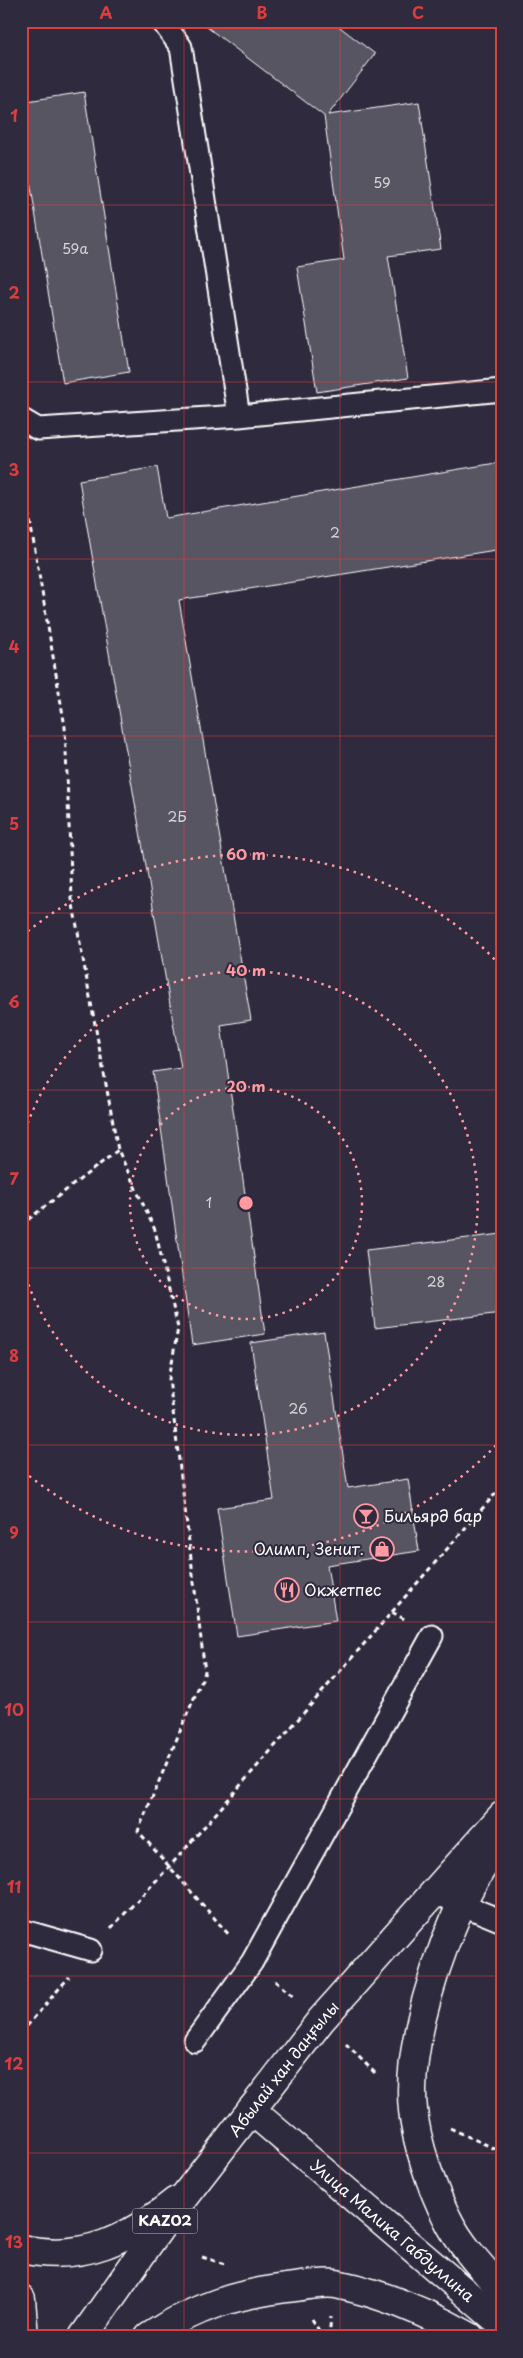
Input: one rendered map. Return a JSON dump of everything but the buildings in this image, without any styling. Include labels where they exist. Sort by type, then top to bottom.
[{"type":"main road","name":"Абылай хан даңғылы","points":[[83,2337],[187,2192],[321,2020],[502,1816]]},
{"type":"main road","points":[[502,1836],[462,1904],[443,1947],[419,2028],[414,2068],[413,2110],[433,2185],[447,2219],[470,2253],[502,2290]]},
{"type":"main road","name":"Улица Малика Габдуллина","points":[[251,2110],[502,2324]]},
{"type":"main road","points":[[21,2250],[68,2254],[98,2248],[127,2236],[187,2192]]},
{"type":"main road","points":[[149,2337],[168,2324],[206,2306],[257,2292],[334,2284],[396,2300],[431,2315],[470,2337]]},
{"type":"main road","points":[[21,2299],[24,2337]]},
{"type":"lane","points":[[162,21],[181,47],[239,416]]},
{"type":"lane","points":[[21,419],[38,429],[239,416],[502,390]]},
{"type":"lane","points":[[195,2041],[252,1962],[432,1636]]},
{"type":"lane","points":[[434,1893],[502,1921]]},
{"type":"lane","points":[[21,1930],[91,1950]]},
{"type":"path","points":[[21,468],[65,727],[72,899],[118,1150],[155,1230],[178,1328],[169,1379],[205,1672],[138,1831],[170,1866]]},
{"type":"path","points":[[21,1225],[118,1150]]},
{"type":"path","points":[[21,2033],[91,1950],[170,1866],[502,1486]]},
{"type":"path","points":[[21,2187],[27,2190],[22,2198]]},
{"type":"path","points":[[353,2337],[363,2334],[366,2337]]},
{"type":"place","name":"Бильярд бар","points":[[366,1516]]},
{"type":"place","name":"Олимп, Зенит.","points":[[382,1549]]},
{"type":"place","name":"Окжетпес","points":[[287,1590]]}]
